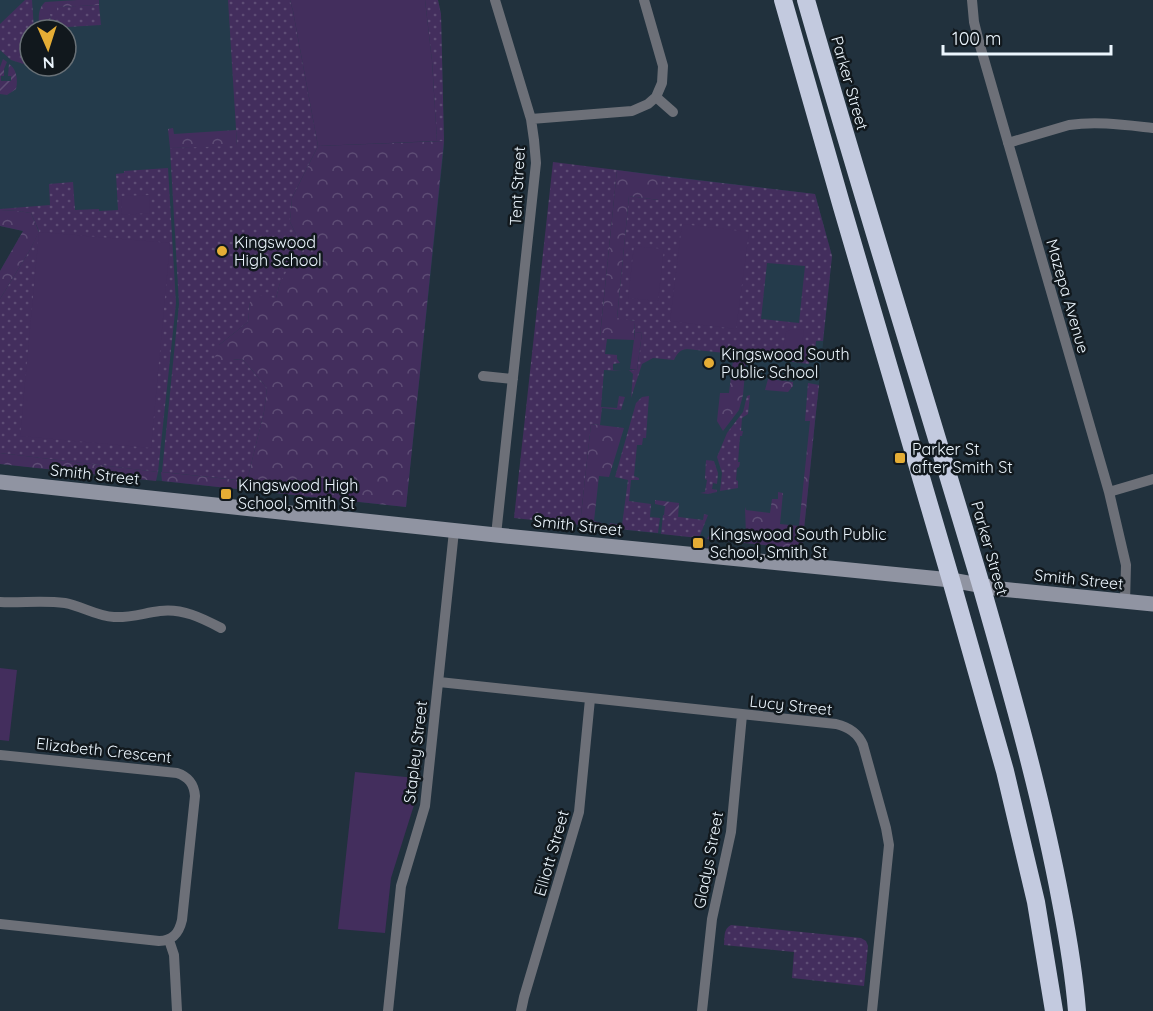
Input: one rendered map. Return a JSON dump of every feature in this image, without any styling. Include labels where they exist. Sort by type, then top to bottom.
[{"type":"highway","points":[[783,0],[1005,771],[1039,922],[1054,1011]]},
{"type":"highway","name":"Parker Street","points":[[806,0],[981,585],[1014,703],[1044,819],[1067,936],[1077,1011]]},
{"type":"street","name":"Tent Street","points":[[495,0],[531,119],[536,173],[496,535]]},
{"type":"street","points":[[531,119],[632,111],[648,104],[656,97],[662,83],[663,66],[644,0]]},
{"type":"street","name":"Mazepa Avenue","points":[[972,0],[979,42],[1109,492],[1126,565],[1125,602]]},
{"type":"street","points":[[656,97],[673,112]]},
{"type":"street","points":[[1008,143],[1078,124],[1102,123],[1153,128]]},
{"type":"street","points":[[483,376],[513,379]]},
{"type":"street","points":[[1109,492],[1153,479]]},
{"type":"street","name":"Smith Street","points":[[0,482],[454,531],[951,580],[1153,604]]},
{"type":"street","name":"Stapley Street","points":[[388,1011],[400,889],[425,806],[454,531]]},
{"type":"street","points":[[0,602],[63,603],[114,617],[158,611],[181,612],[194,615],[221,628]]},
{"type":"street","name":"Lucy Street","points":[[439,682],[842,726],[852,731],[861,741],[889,845],[872,1011]]},
{"type":"street","name":"Elliott Street","points":[[521,1011],[579,812],[590,699]]},
{"type":"street","name":"Gladys Street","points":[[702,1011],[712,919],[731,832],[742,715]]},
{"type":"street","name":"Elizabeth Crescent","points":[[0,754],[177,773],[189,780],[194,787],[195,802],[183,920],[178,932],[169,940]]},
{"type":"street","points":[[0,924],[159,941],[169,940],[174,956],[177,1011]]},
{"type":"shaded area","name":"Kingswood High School","points":[[0,0],[438,0],[441,14],[444,147],[406,507],[0,464],[0,271],[23,231],[0,226]]},
{"type":"shaded area","name":"Kingswood South Public School","points":[[617,170],[815,194],[832,256],[802,549],[580,525]]},
{"type":"green space","points":[[25,0],[32,0],[33,18],[18,18],[18,62],[11,60],[0,50],[0,24]]},
{"type":"green space","points":[[99,0],[99,5],[57,7],[57,14],[50,14],[50,18],[39,18],[45,2]]},
{"type":"green space","points":[[228,0],[290,0],[318,146],[292,198],[290,222],[302,246],[301,261],[280,283],[276,298],[250,302],[248,322],[219,345],[234,360],[242,359],[267,388],[264,412],[247,481],[162,472],[179,304],[170,148],[237,145]]},
{"type":"green space","points":[[290,0],[425,0],[432,61],[437,141],[318,146]]},
{"type":"green space","points":[[425,0],[438,0],[441,14],[444,141],[437,141],[432,61]]},
{"type":"green space","points":[[99,5],[101,25],[78,26],[78,18],[50,18],[50,14],[57,13],[56,7]]},
{"type":"green space","points":[[3,59],[7,62],[1,81],[11,81],[11,76],[8,76],[9,64],[14,69],[17,79],[16,89],[7,95],[0,94],[0,67]]},
{"type":"green space","points":[[173,128],[174,134],[236,130],[237,146],[170,148],[168,129]]},
{"type":"green space","points":[[444,141],[406,507],[162,481],[161,472],[247,481],[264,412],[267,388],[242,359],[221,361],[215,357],[219,345],[248,322],[253,294],[276,298],[280,283],[290,265],[301,261],[302,246],[290,222],[292,198],[318,146]]},
{"type":"green space","points":[[553,162],[617,170],[600,336],[607,339],[605,354],[617,355],[620,363],[613,364],[613,370],[621,371],[604,370],[601,407],[617,408],[619,396],[625,397],[621,410],[602,408],[600,425],[591,424],[580,525],[514,518]]},
{"type":"green space","points":[[168,168],[176,303],[158,472],[0,453],[0,299],[39,231],[31,213],[0,209],[50,205],[49,184],[73,182],[75,210],[118,210],[116,174],[124,173],[124,171]]},
{"type":"green space","points":[[617,170],[662,176],[659,200],[629,196],[617,318],[635,321],[634,340],[600,337]]},
{"type":"green space","points":[[662,176],[815,194],[832,256],[823,341],[816,341],[814,361],[809,361],[809,364],[748,356],[746,362],[725,359],[725,353],[687,349],[679,353],[674,360],[653,358],[642,364],[631,398],[633,374],[629,370],[637,370],[642,333],[635,332],[635,321],[617,319],[629,196],[658,200]],"holes":[[[767,263],[805,266],[799,323],[761,319]]]},
{"type":"green space","points":[[149,195],[150,213],[122,215],[121,196]]},
{"type":"green space","points":[[0,210],[31,213],[39,232],[0,299],[0,271],[23,231],[0,226]]},
{"type":"green space","points":[[682,224],[749,232],[736,329],[670,321]]},
{"type":"green space","points":[[39,232],[170,243],[151,448],[20,436]]},
{"type":"green space","points":[[634,246],[664,249],[658,301],[628,298]]},
{"type":"green space","points":[[792,329],[804,330],[801,351],[783,349],[786,332]]},
{"type":"green space","points":[[635,332],[642,333],[637,370],[630,369]]},
{"type":"green space","points":[[733,360],[746,362],[743,395],[739,410],[723,431],[717,421],[720,393],[729,393]]},
{"type":"green space","points":[[768,379],[793,382],[793,386],[788,392],[765,390]]},
{"type":"green space","points":[[808,383],[819,385],[815,421],[805,421]]},
{"type":"green space","points":[[750,395],[748,414],[742,418],[741,431],[743,431],[740,436],[738,462],[740,462],[736,480],[738,488],[720,491],[722,473],[717,457],[727,433],[743,412],[747,396]]},
{"type":"green space","points":[[649,396],[646,438],[643,438],[642,445],[637,445],[634,476],[639,480],[631,480],[629,501],[651,504],[650,517],[660,518],[658,533],[608,528],[610,523],[622,525],[628,480],[615,477],[636,403],[642,397]]},
{"type":"green space","points":[[810,421],[815,421],[802,549],[707,539],[713,532],[729,538],[746,535],[745,507],[746,510],[770,513],[772,499],[778,499],[778,492],[783,493],[780,524],[799,526]]},
{"type":"green space","points":[[591,424],[624,428],[609,477],[599,476],[594,521],[602,523],[601,527],[580,525]]},
{"type":"green space","points":[[0,453],[158,472],[156,481],[0,464]]},
{"type":"green space","points":[[706,460],[714,461],[718,473],[717,484],[713,483],[712,489],[717,492],[700,493],[705,492],[707,480],[705,479]]},
{"type":"green space","points":[[655,500],[679,503],[678,518],[664,515],[665,506],[655,504]]},
{"type":"green space","points":[[704,514],[708,515],[699,538],[661,534],[663,515],[703,520]]},
{"type":"green space","points":[[0,668],[17,670],[9,741],[0,740]]},
{"type":"green space","points":[[355,772],[416,778],[414,805],[391,878],[385,933],[338,929]]},
{"type":"green space","points":[[731,925],[861,938],[868,946],[864,986],[792,978],[794,952],[724,945],[726,931]]},
{"type":"place","name":"Kingswood High School","points":[[222,251]]},
{"type":"place","name":"Kingswood South Public School","points":[[709,363]]},
{"type":"place","name":"Parker St after Smith St","points":[[900,458]]},
{"type":"place","name":"Kingswood High School, Smith St","points":[[226,494]]},
{"type":"place","name":"Kingswood South Public School, Smith St","points":[[698,543]]}]
